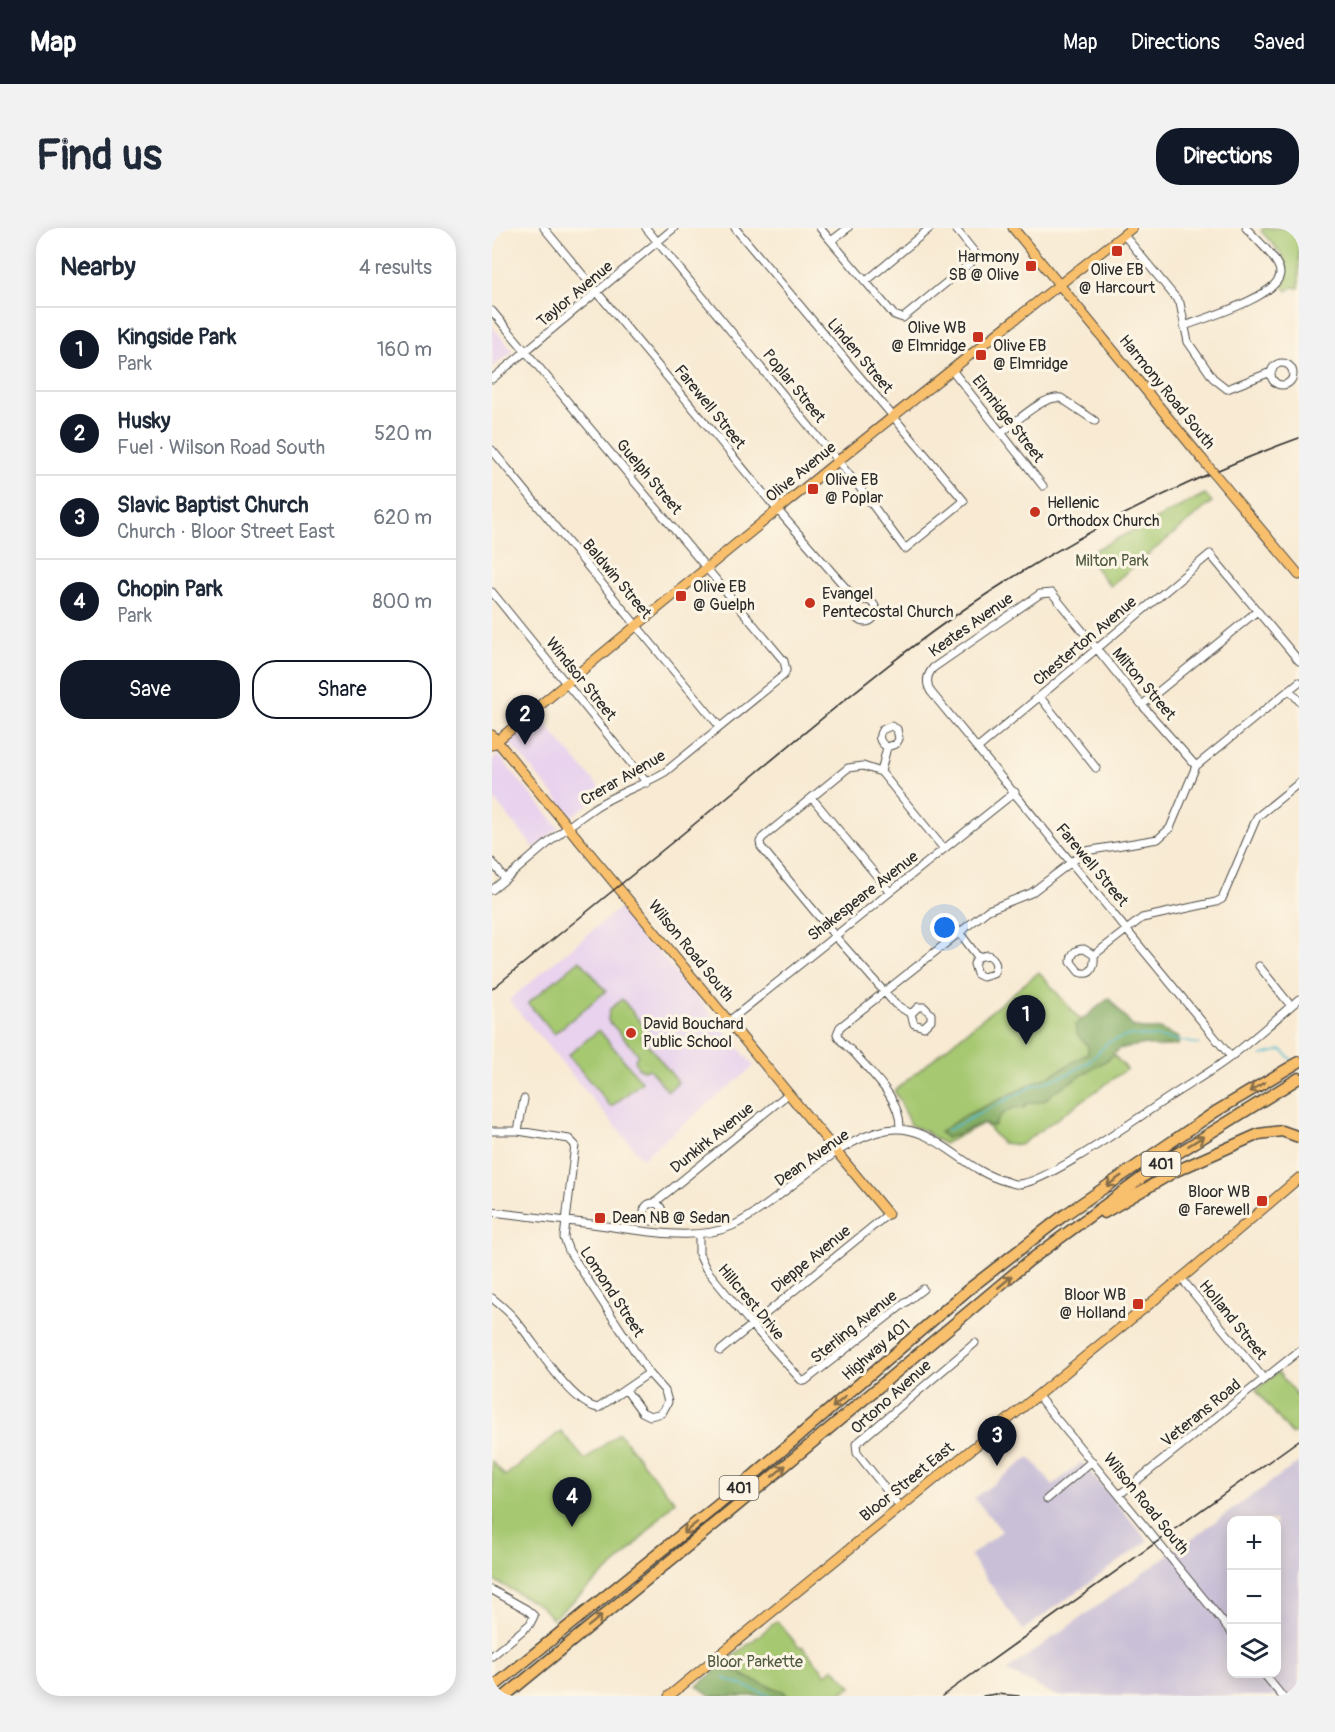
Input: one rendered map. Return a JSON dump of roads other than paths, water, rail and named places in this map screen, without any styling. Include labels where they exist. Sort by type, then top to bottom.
[{"type":"highway","name":"Highway 401","points":[[492,1688],[734,1492],[946,1308],[1063,1216],[1215,1112],[1299,1062]]},
{"type":"highway","name":"Highway 401","points":[[505,1696],[1029,1261],[1162,1163],[1299,1078]]},
{"type":"highway","points":[[1029,1261],[1176,1171],[1259,1134],[1282,1131],[1299,1137]]},
{"type":"main road","name":"Harmony Road South","points":[[1013,228],[1299,575]]},
{"type":"main road","name":"Olive Avenue","points":[[494,740],[838,461],[1132,228]]},
{"type":"main road","name":"Wilson Road South","points":[[494,740],[569,827],[888,1214]]},
{"type":"main road","name":"Bloor Street East","points":[[669,1696],[1181,1278],[1299,1178]]},
{"type":"main road","name":"Bloor Street East","points":[[1275,1200],[1299,1186]]},
{"type":"street","name":"Farewell Street","points":[[544,228],[778,510],[858,602]]},
{"type":"street","name":"Poplar Street","points":[[646,228],[838,461],[905,549]]},
{"type":"street","name":"Taylor Avenue","points":[[492,379],[674,228]]},
{"type":"street","name":"Linden Street","points":[[735,228],[964,501],[905,549]]},
{"type":"street","points":[[820,228],[894,315],[903,318],[974,260],[975,254],[955,228]]},
{"type":"street","points":[[831,242],[848,228]]},
{"type":"street","points":[[865,282],[930,228]]},
{"type":"street","points":[[1184,326],[1238,306],[1277,283],[1281,274],[1279,267],[1246,228]]},
{"type":"street","points":[[1124,235],[1180,303],[1188,342],[1213,378],[1227,389],[1271,372]]},
{"type":"street","name":"Guelph Street","points":[[492,311],[784,662]]},
{"type":"street","name":"Elmridge Street","points":[[952,370],[1043,486]]},
{"type":"street","points":[[1001,433],[1043,402],[1055,397],[1095,421]]},
{"type":"street","name":"Baldwin Street","points":[[492,450],[720,727]]},
{"type":"street","name":"Chesterton Avenue","points":[[978,748],[1210,554],[1256,612]]},
{"type":"street","name":"Windsor Street","points":[[492,592],[647,783]]},
{"type":"street","name":"Milton Street","points":[[1048,592],[1055,596],[1143,705],[1196,766]]},
{"type":"street","name":"Keates Avenue","points":[[931,692],[927,682],[933,668],[1040,594],[1048,592]]},
{"type":"street","points":[[1143,705],[1256,612],[1299,661]]},
{"type":"street","name":"Crerar Avenue","points":[[492,890],[569,827],[606,801],[647,783],[665,772],[784,675],[786,670],[784,662]]},
{"type":"street","points":[[1299,682],[1196,766],[1170,828],[1164,836],[1158,839],[1086,851],[1031,893],[988,910],[840,1027],[837,1034],[894,1101],[899,1111],[900,1128],[928,1137],[992,1178],[1018,1185],[1033,1181],[1071,1161],[1232,1056],[1299,999]]},
{"type":"street","points":[[1290,690],[1299,701]]},
{"type":"street","name":"Farewell Street","points":[[931,692],[1232,1056]]},
{"type":"street","points":[[1040,697],[1096,768]]},
{"type":"street","points":[[881,772],[886,747]]},
{"type":"street","points":[[911,1014],[895,1004],[884,992],[761,847],[760,842],[848,768],[863,766],[881,772],[945,849]]},
{"type":"street","points":[[1094,955],[1142,918],[1216,902],[1222,898],[1257,817],[1299,783]]},
{"type":"street","name":"Shakespeare Avenue","points":[[729,1021],[1014,792]]},
{"type":"street","points":[[812,798],[890,892]]},
{"type":"street","points":[[492,862],[506,879]]},
{"type":"street","points":[[959,933],[978,957]]},
{"type":"street","points":[[1259,966],[1291,1006]]},
{"type":"street","name":"Dunkirk Avenue","points":[[653,1204],[788,1094]]},
{"type":"street","points":[[492,1131],[518,1131],[524,1099]]},
{"type":"street","name":"Dean Avenue","points":[[492,1212],[675,1234],[699,1234],[730,1226],[776,1199],[837,1152],[877,1132],[900,1128]]},
{"type":"street","name":"Lomond Street","points":[[518,1131],[569,1139],[575,1145],[564,1238],[569,1251],[649,1373],[665,1391],[668,1402],[662,1413],[650,1416],[642,1412],[626,1390]]},
{"type":"street","name":"Dieppe Avenue","points":[[720,1351],[888,1214]]},
{"type":"street","name":"Hillcrest Drive","points":[[699,1234],[699,1254],[706,1269],[801,1380]]},
{"type":"street","name":"Holland Street","points":[[1181,1278],[1264,1379]]},
{"type":"street","name":"Sterling Avenue","points":[[801,1380],[808,1380],[922,1289]]},
{"type":"street","points":[[492,1298],[512,1316],[568,1388],[590,1407],[598,1408],[649,1373]]},
{"type":"street","name":"Ortono Avenue","points":[[900,1507],[857,1453],[856,1444],[975,1343]]},
{"type":"street","name":"Veterans Road","points":[[1119,1495],[1299,1351]]},
{"type":"street","name":"Wilson Road South","points":[[1037,1395],[1227,1627]]},
{"type":"street","points":[[1047,1499],[1092,1461]]},
{"type":"street","points":[[492,1590],[532,1613],[534,1619],[492,1656]]},
{"type":"street","points":[[1267,1678],[1282,1696]]},
{"type":"waterway","points":[[946,1131],[1031,1087],[1070,1073],[1090,1061],[1108,1042],[1130,1035],[1199,1044]]},
{"type":"waterway","points":[[1262,1055],[1282,1050],[1292,1060]]},
{"type":"waterway","points":[[724,1678],[770,1696]]},
{"type":"railway","points":[[492,989],[848,698],[974,603],[1077,539],[1113,520],[1186,484],[1299,438]]},
{"type":"railway","points":[[942,1696],[1299,1440]]},
{"type":"railway","points":[[983,1696],[996,1694],[1019,1696]]},
{"type":"place","name":"Olive EB @ Harcourt","points":[[1117,251]]},
{"type":"place","name":"Harmony SB @ Olive","points":[[1031,266]]},
{"type":"place","name":"Olive WB @ Elmridge","points":[[978,337]]},
{"type":"place","name":"Olive EB @ Elmridge","points":[[981,355]]},
{"type":"place","name":"Olive EB @ Poplar","points":[[813,489]]},
{"type":"place","name":"Hellenic Orthodox Church","points":[[1035,512]]},
{"type":"place","name":"Olive EB @ Guelph","points":[[681,596]]},
{"type":"place","name":"Evangel Pentecostal Church","points":[[810,603]]},
{"type":"place","name":"Husky","points":[[525,745]]},
{"type":"place","name":"David Bouchard Public School","points":[[631,1033]]},
{"type":"place","name":"Kingside Park","points":[[1026,1045]]},
{"type":"place","name":"Bloor WB @ Farewell","points":[[1262,1201]]},
{"type":"place","name":"Dean NB @ Sedan","points":[[600,1218]]},
{"type":"place","name":"Bloor WB @ Holland","points":[[1138,1304]]},
{"type":"place","name":"Slavic Baptist Church","points":[[997,1466]]},
{"type":"place","name":"Chopin Park","points":[[572,1527]]},
{"type":"park label","name":"Milton Park","points":[[1112,561]]},
{"type":"park label","name":"Bloor Parkette","points":[[755,1662]]}]
